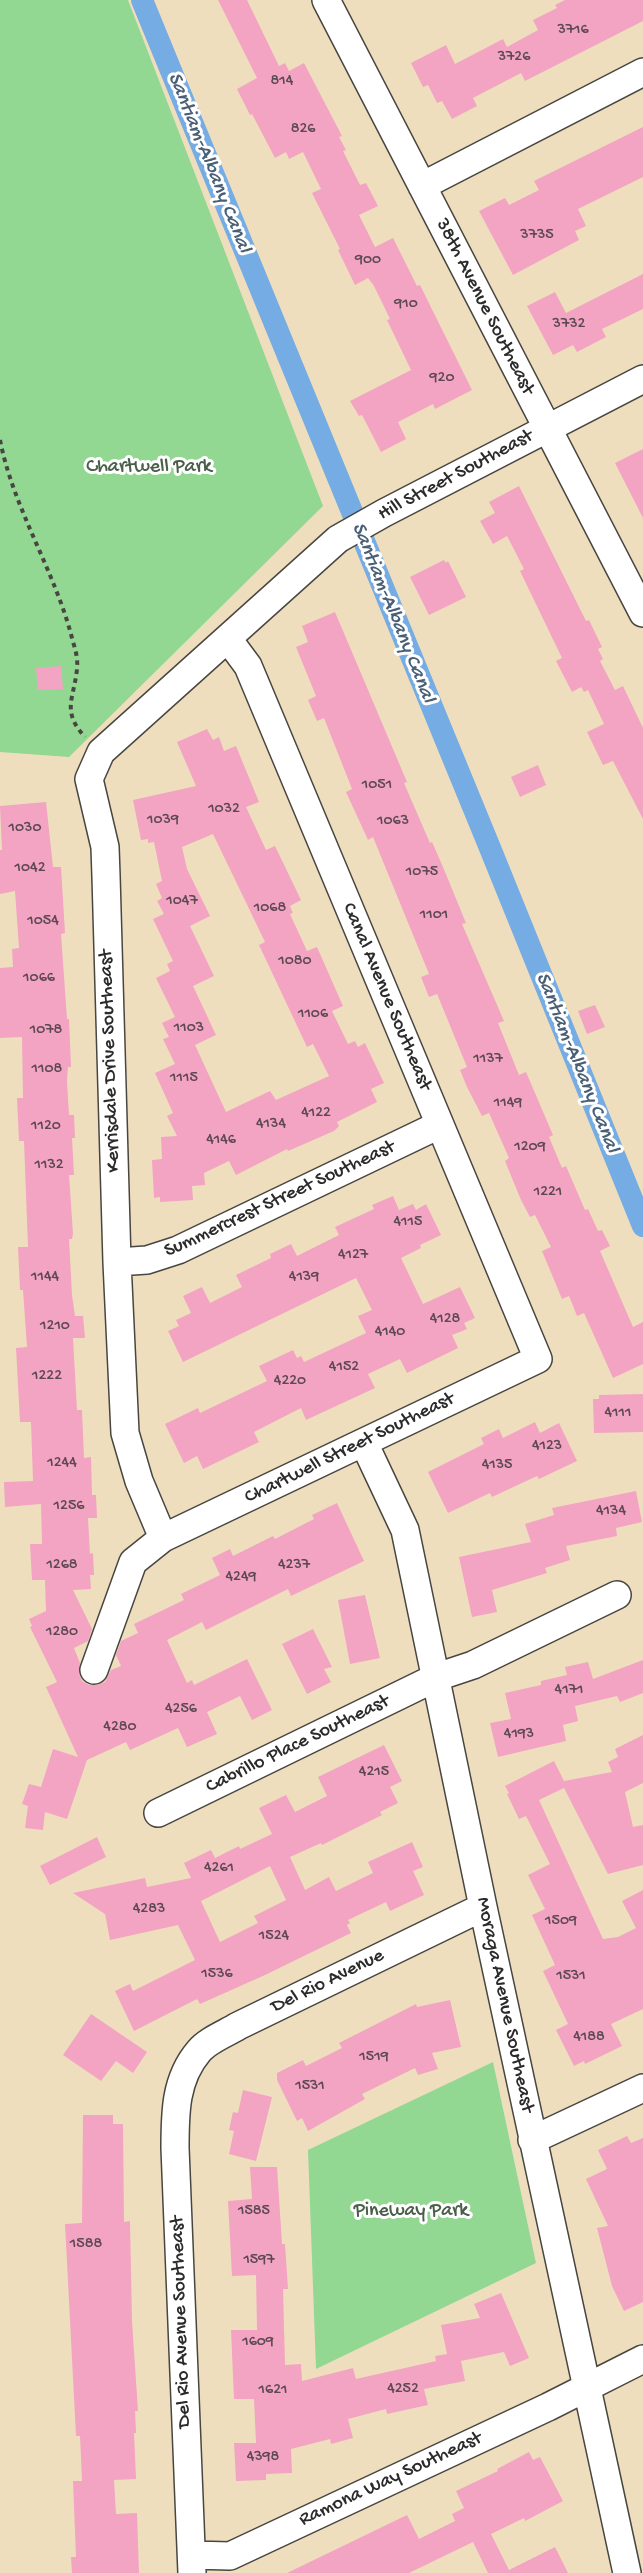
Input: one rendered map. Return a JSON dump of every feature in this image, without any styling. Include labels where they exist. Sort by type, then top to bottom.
[{"type":"street","name":"38th Avenue Southeast","points":[[326,0],[546,429],[633,567],[643,613]]},
{"type":"street","points":[[422,186],[643,72]]},
{"type":"street","name":"Hill Street Southeast","points":[[228,639],[338,539],[643,379]]},
{"type":"street","name":"Kerrisdale Drive Southeast","points":[[163,1538],[139,1481],[125,1433],[117,1262],[105,847],[89,779],[101,752],[228,639]]},
{"type":"street","name":"Canal Avenue Southeast","points":[[228,639],[248,666],[537,1359]]},
{"type":"street","name":"Summercrest Street Southeast","points":[[117,1262],[147,1260],[178,1250],[439,1125]]},
{"type":"street","name":"Chartwell Street Southeast","points":[[94,1670],[133,1562],[163,1538],[537,1359]]},
{"type":"street","name":"Moraga Avenue Southeast","points":[[364,1443],[405,1530],[532,2140],[627,2573]]},
{"type":"street","name":"Cabrillo Place Southeast","points":[[158,1813],[437,1677],[473,1665],[617,1595]]},
{"type":"street","name":"Del Rio Avenue","points":[[186,2073],[200,2049],[238,2026],[483,1907]]},
{"type":"street","name":"Del Rio Avenue Southeast","points":[[186,2073],[175,2102],[175,2148],[192,2564]]},
{"type":"street","points":[[532,2140],[643,2088]]},
{"type":"street","name":"Ramona Way Southeast","points":[[192,2564],[230,2556],[643,2359]]},
{"type":"path","points":[[0,440],[10,480],[59,594],[73,640],[78,666],[70,711],[74,724],[101,752]]},
{"type":"green space","name":"Chartwell Park","points":[[0,0],[128,0],[323,506],[69,757],[0,752]]},
{"type":"green space","name":"Pineway Park","points":[[493,2062],[536,2263],[316,2369],[308,2150]]},
{"type":"building","points":[[218,0],[247,0],[279,66],[285,63],[289,71],[304,63],[342,136],[339,137],[346,150],[343,151],[360,185],[366,183],[378,206],[359,215],[375,247],[393,238],[417,286],[420,285],[472,390],[435,409],[433,404],[398,422],[406,439],[381,452],[362,415],[359,416],[350,401],[411,370],[387,320],[390,319],[374,286],[368,278],[355,285],[312,193],[321,189],[303,152],[289,159],[286,152],[275,158],[252,114],[250,115],[237,89],[257,78]]},
{"type":"building","points":[[565,0],[643,0],[643,21],[525,81],[521,73],[473,98],[477,106],[452,119],[442,101],[437,103],[428,85],[423,87],[411,63],[446,45],[455,64],[503,39],[507,47],[538,30],[533,20],[557,8],[555,5]]},
{"type":"building","points":[[643,127],[643,177],[578,209],[586,226],[575,231],[579,240],[513,275],[479,211],[505,198],[509,205],[539,190],[534,181]]},
{"type":"building","points":[[643,274],[643,309],[602,329],[606,337],[577,352],[573,345],[553,355],[527,306],[555,292],[566,313]]},
{"type":"building","points":[[643,449],[643,518],[615,463]]},
{"type":"building","points":[[519,486],[586,621],[589,620],[602,647],[598,649],[603,659],[600,661],[615,690],[623,686],[643,728],[643,819],[613,761],[603,765],[587,732],[604,724],[588,690],[584,692],[581,687],[572,692],[556,661],[562,658],[520,571],[524,569],[507,536],[493,544],[480,521],[495,513],[489,502]]},
{"type":"building","points":[[444,560],[446,563],[448,561],[466,597],[429,615],[410,577]]},
{"type":"building","points":[[335,612],[407,782],[404,783],[466,923],[462,924],[504,1021],[498,1023],[519,1075],[526,1072],[553,1135],[549,1137],[562,1168],[566,1166],[585,1210],[588,1209],[598,1231],[602,1230],[610,1246],[600,1251],[633,1327],[643,1322],[643,1364],[613,1378],[584,1313],[577,1316],[569,1296],[562,1299],[542,1251],[551,1247],[535,1215],[530,1217],[521,1200],[505,1161],[509,1158],[489,1113],[482,1116],[467,1087],[460,1070],[467,1067],[437,994],[429,997],[421,977],[429,974],[373,837],[368,840],[346,792],[352,789],[324,718],[317,721],[308,700],[316,696],[296,647],[308,642],[302,626]]},
{"type":"building","points":[[61,666],[63,689],[38,690],[36,668]]},
{"type":"building","points":[[207,729],[213,740],[219,737],[224,751],[236,746],[259,802],[246,807],[266,850],[275,846],[301,900],[290,906],[293,913],[290,914],[307,951],[317,947],[343,1006],[332,1011],[348,1044],[355,1041],[358,1047],[365,1043],[384,1083],[371,1089],[377,1102],[337,1122],[339,1126],[334,1131],[288,1151],[287,1149],[236,1175],[229,1161],[204,1173],[205,1185],[192,1186],[193,1200],[160,1202],[160,1197],[154,1198],[152,1160],[162,1159],[161,1137],[177,1136],[167,1116],[173,1113],[155,1073],[175,1064],[163,1039],[169,1037],[162,1023],[175,1017],[156,978],[170,971],[167,964],[173,961],[153,919],[164,914],[157,901],[162,898],[156,884],[162,881],[154,842],[148,843],[148,839],[141,840],[133,800],[196,786],[177,742]],"holes":[[[213,834],[265,942],[259,945],[307,1047],[313,1044],[329,1076],[276,1100],[270,1091],[226,1112],[195,1045],[216,1035],[193,986],[214,976],[190,926],[210,916],[187,869],[182,847]]]},
{"type":"building","points":[[538,765],[546,785],[520,797],[511,777]]},
{"type":"building","points":[[46,802],[53,867],[61,867],[65,933],[61,934],[71,1067],[68,1067],[67,1081],[69,1115],[74,1115],[75,1138],[72,1138],[74,1175],[69,1175],[73,1234],[72,1239],[69,1239],[75,1316],[83,1316],[85,1338],[73,1338],[77,1410],[82,1410],[84,1458],[91,1457],[92,1495],[96,1495],[97,1518],[88,1518],[94,1575],[90,1575],[91,1589],[73,1590],[92,1629],[88,1641],[74,1648],[80,1663],[79,1673],[82,1681],[89,1685],[105,1682],[111,1670],[121,1666],[116,1655],[121,1641],[138,1633],[134,1624],[184,1600],[181,1594],[220,1575],[212,1558],[230,1549],[233,1556],[273,1536],[275,1539],[314,1519],[312,1515],[337,1503],[364,1561],[291,1596],[288,1589],[206,1630],[202,1622],[167,1640],[187,1683],[192,1680],[194,1685],[247,1659],[272,1710],[252,1720],[240,1696],[207,1712],[217,1734],[187,1747],[178,1728],[130,1750],[126,1742],[87,1760],[67,1819],[45,1812],[43,1830],[25,1828],[28,1806],[22,1804],[29,1784],[41,1787],[53,1749],[78,1757],[46,1687],[57,1682],[30,1627],[32,1626],[29,1619],[46,1611],[45,1580],[32,1580],[30,1544],[42,1544],[41,1504],[5,1507],[4,1482],[33,1481],[31,1422],[20,1422],[16,1348],[27,1347],[23,1290],[20,1290],[18,1247],[28,1247],[24,1141],[19,1141],[17,1098],[23,1098],[22,1037],[0,1038],[0,968],[13,967],[12,949],[19,948],[15,891],[0,894],[0,850],[2,850],[0,806]]},
{"type":"building","points":[[595,1005],[605,1027],[587,1034],[578,1011]]},
{"type":"building","points":[[393,1196],[399,1210],[413,1204],[416,1210],[426,1204],[441,1235],[401,1258],[423,1304],[460,1287],[475,1318],[464,1323],[467,1329],[452,1335],[458,1348],[407,1373],[400,1359],[368,1374],[375,1388],[306,1420],[301,1408],[254,1432],[259,1442],[203,1469],[197,1456],[184,1463],[165,1424],[198,1408],[200,1413],[267,1381],[259,1366],[293,1350],[297,1358],[301,1356],[304,1362],[366,1333],[358,1316],[372,1310],[356,1278],[183,1362],[168,1331],[179,1326],[176,1320],[191,1313],[183,1296],[202,1287],[210,1303],[242,1287],[236,1275],[271,1258],[270,1254],[291,1244],[297,1256],[339,1235],[335,1227],[374,1209],[372,1205]]},
{"type":"building","points":[[643,1394],[643,1432],[594,1433],[593,1399],[599,1399],[599,1395]]},
{"type":"building","points":[[535,1422],[540,1433],[559,1423],[577,1461],[492,1497],[490,1493],[448,1513],[428,1472],[484,1444],[481,1438],[499,1429],[503,1438]]},
{"type":"building","points":[[636,1491],[642,1522],[616,1528],[617,1536],[566,1546],[570,1560],[545,1568],[547,1573],[492,1590],[497,1612],[472,1617],[459,1557],[531,1542],[525,1524],[554,1515],[552,1508]]},
{"type":"building","points":[[365,1595],[380,1658],[350,1664],[338,1600]]},
{"type":"building","points":[[313,1629],[332,1667],[324,1669],[331,1682],[307,1694],[282,1644]]},
{"type":"building","points":[[643,1660],[643,1693],[620,1702],[617,1696],[575,1706],[578,1721],[563,1725],[566,1741],[498,1757],[490,1723],[511,1719],[505,1693],[541,1685],[541,1681],[567,1675],[565,1667],[588,1662],[593,1679]]},
{"type":"building","points":[[643,1735],[643,1783],[625,1792],[633,1827],[643,1825],[643,1865],[608,1874],[564,1788],[539,1800],[603,1939],[618,1937],[636,1928],[622,1901],[643,1890],[643,2009],[611,2024],[622,2046],[585,2064],[584,2061],[574,2066],[556,2030],[568,2024],[543,1971],[555,1965],[532,1915],[545,1909],[528,1875],[550,1864],[526,1816],[519,1819],[505,1786],[554,1761],[564,1781],[612,1772],[608,1762],[618,1757],[615,1749]]},
{"type":"building","points":[[384,1745],[402,1781],[390,1787],[398,1803],[380,1812],[382,1815],[322,1845],[321,1843],[290,1857],[305,1890],[329,1877],[336,1891],[373,1873],[368,1862],[412,1842],[423,1867],[413,1871],[424,1895],[390,1911],[386,1902],[348,1920],[350,1923],[347,1925],[351,1933],[200,2004],[197,1999],[134,2031],[115,1991],[130,1984],[133,1991],[195,1960],[178,1925],[110,1940],[105,1914],[73,1893],[145,1878],[147,1887],[191,1878],[184,1863],[211,1850],[215,1858],[272,1834],[259,1808],[286,1795],[295,1812],[327,1796],[318,1777]],"holes":[[[270,1866],[286,1900],[254,1916],[258,1923],[220,1942],[201,1901]]]},
{"type":"building","points":[[97,1837],[106,1857],[50,1885],[40,1866]]},
{"type":"building","points":[[450,2000],[461,2047],[432,2053],[438,2069],[418,2075],[415,2068],[362,2094],[365,2099],[308,2131],[302,2118],[297,2121],[277,2080],[277,2073],[303,2060],[306,2066],[342,2048],[339,2043],[416,2004],[417,2007]]},
{"type":"building","points":[[91,2014],[147,2052],[133,2073],[116,2061],[101,2081],[63,2055]]},
{"type":"building","points":[[243,2090],[272,2097],[256,2161],[229,2154],[234,2131],[229,2130],[233,2112],[238,2113]]},
{"type":"building","points":[[83,2115],[113,2115],[113,2124],[123,2124],[124,2222],[130,2221],[132,2321],[138,2411],[135,2411],[136,2433],[134,2433],[136,2479],[114,2480],[116,2514],[137,2513],[139,2573],[72,2573],[71,2557],[76,2557],[73,2481],[82,2481],[80,2436],[76,2436],[65,2224],[82,2223]]},
{"type":"building","points":[[627,2136],[631,2143],[643,2138],[643,2302],[624,2311],[612,2286],[597,2228],[608,2226],[586,2179],[607,2169],[598,2150]]},
{"type":"building","points":[[250,2167],[277,2167],[282,2244],[285,2244],[288,2289],[283,2289],[285,2365],[301,2364],[302,2381],[353,2368],[356,2379],[436,2361],[435,2356],[447,2354],[441,2325],[480,2318],[474,2304],[501,2293],[529,2358],[510,2366],[504,2352],[461,2361],[465,2381],[424,2389],[428,2405],[387,2414],[386,2409],[348,2419],[353,2438],[331,2444],[330,2439],[291,2449],[292,2473],[266,2474],[266,2480],[236,2481],[234,2443],[256,2443],[254,2399],[234,2399],[231,2330],[257,2330],[256,2275],[232,2276],[228,2201],[252,2199]]},
{"type":"building","points":[[529,2452],[533,2460],[540,2457],[563,2501],[525,2521],[524,2518],[491,2534],[509,2570],[555,2547],[568,2573],[488,2573],[473,2542],[409,2573],[287,2573],[407,2515],[419,2539],[455,2521],[452,2514],[464,2508],[456,2491],[498,2471],[497,2469]]},
{"type":"waterway","name":"Santiam-Albany Canal","points":[[142,0],[643,1226]]}]
